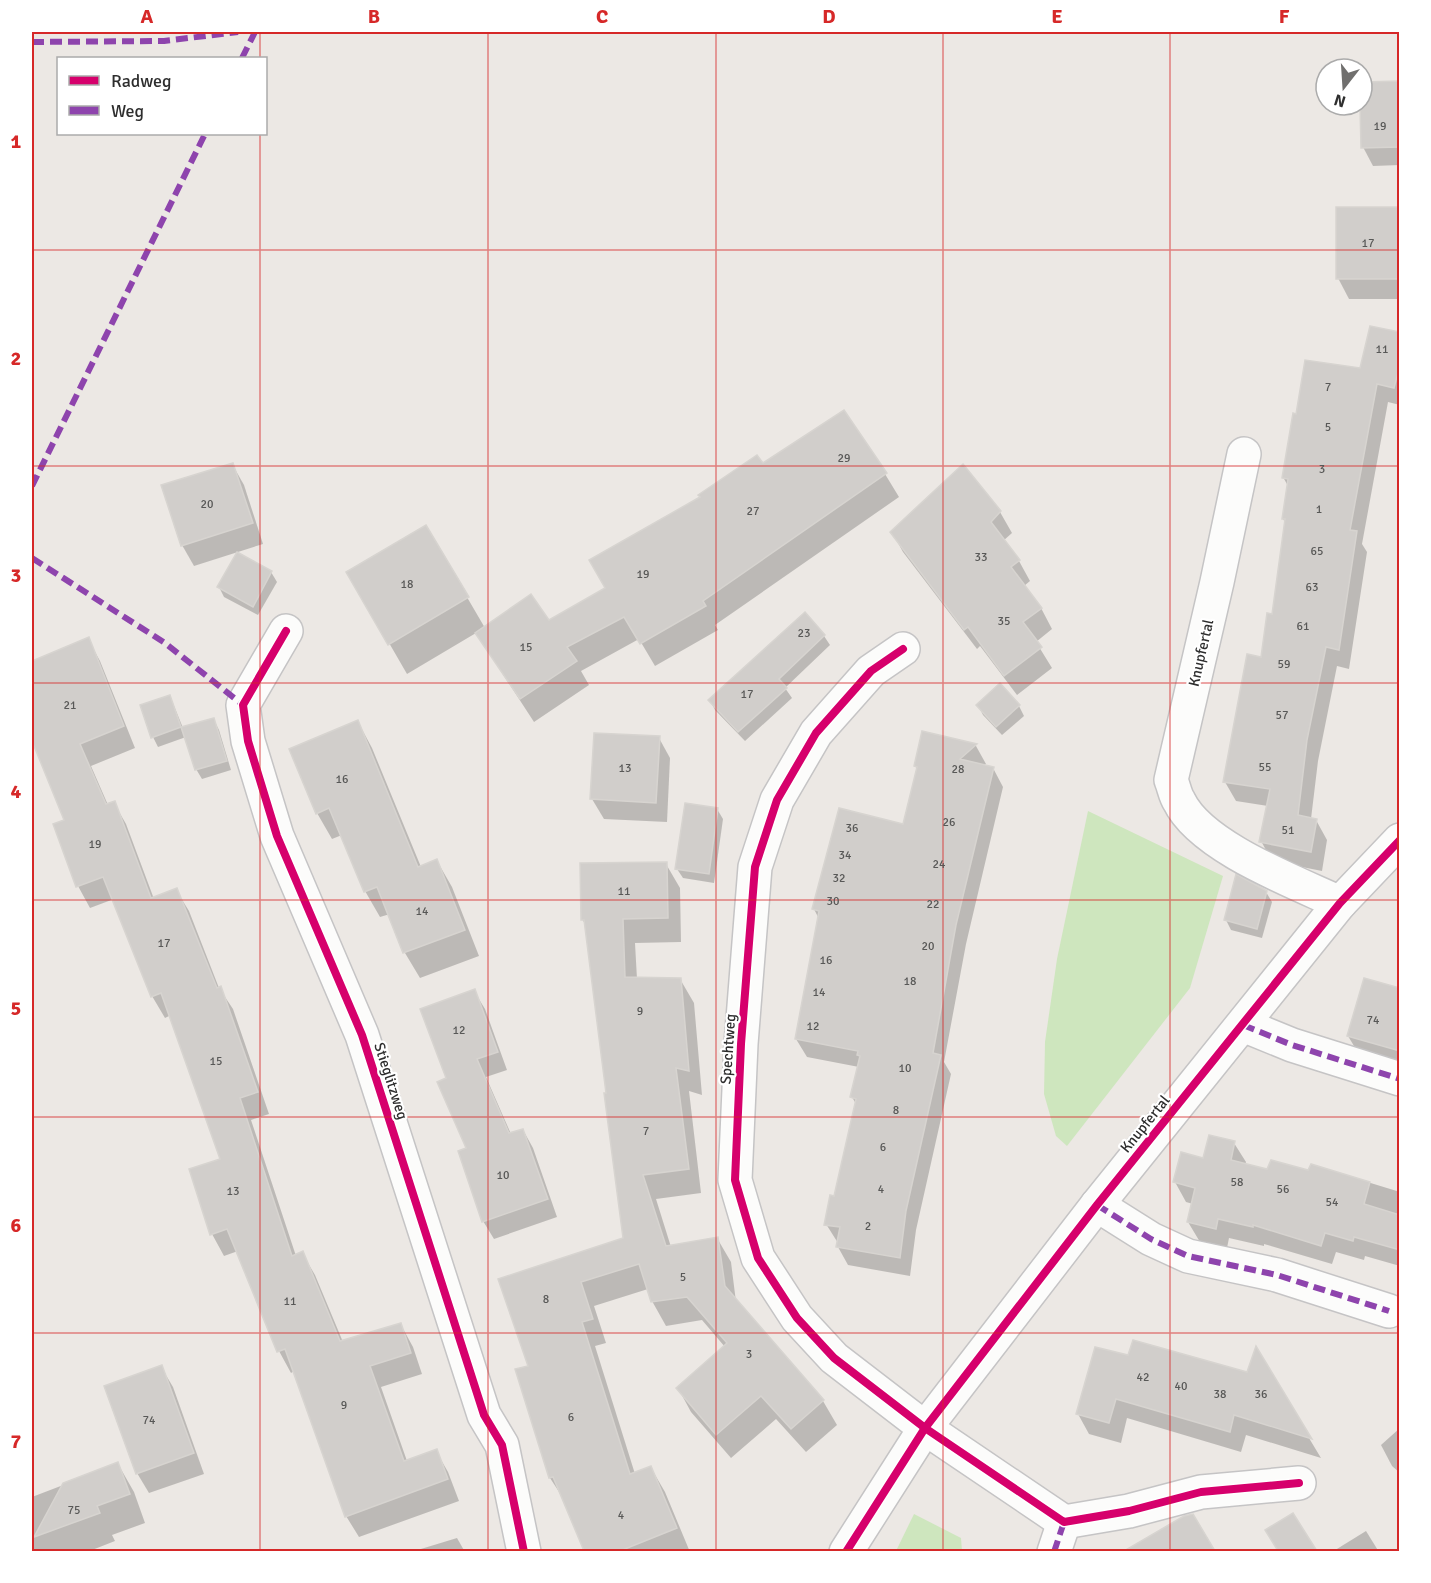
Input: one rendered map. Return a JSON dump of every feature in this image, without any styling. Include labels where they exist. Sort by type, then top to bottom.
[{"type":"street","name":"Knupfertal","points":[[1244,454],[1171,780],[1179,803],[1196,823],[1237,855],[1340,903]]},
{"type":"street","name":"Stieglitzweg","points":[[286,631],[243,705],[248,741],[277,836],[362,1035],[484,1415],[502,1445],[524,1551]]},
{"type":"street","name":"Spechtweg","points":[[903,649],[871,671],[816,733],[777,800],[755,867],[741,1044],[735,1180],[758,1258],[798,1318],[834,1358],[925,1428]]},
{"type":"street","name":"Knupfertal","points":[[846,1551],[925,1428],[1097,1205],[1340,903],[1398,843]]},
{"type":"street","points":[[1243,1025],[1292,1045],[1400,1079]]},
{"type":"street","points":[[1097,1205],[1151,1239],[1188,1256],[1277,1275],[1389,1311]]},
{"type":"street","points":[[925,1428],[1059,1537],[1129,1511],[1201,1492],[1299,1483]]},
{"type":"green space","points":[[1088,811],[1223,876],[1190,988],[1067,1146],[1056,1136],[1044,1094],[1045,1042],[1057,959]]},
{"type":"green space","points":[[914,1514],[961,1538],[962,1551],[896,1551]]},
{"type":"building","points":[[1400,81],[1400,147],[1361,148],[1360,117],[1374,117],[1374,82]]},
{"type":"building","points":[[1336,207],[1400,207],[1400,279],[1336,279]]},
{"type":"building","points":[[1370,326],[1400,332],[1400,365],[1394,388],[1377,384],[1350,530],[1357,531],[1339,650],[1326,647],[1307,740],[1298,815],[1317,819],[1311,852],[1259,842],[1270,789],[1223,782],[1247,654],[1261,657],[1267,613],[1272,614],[1288,479],[1282,478],[1305,360],[1360,368]]},
{"type":"building","points":[[844,410],[887,473],[703,601],[706,606],[640,644],[624,617],[567,647],[577,661],[520,699],[475,633],[531,594],[549,620],[605,588],[589,560],[700,497],[698,495],[757,455],[763,463]]},
{"type":"building","points":[[233,463],[253,523],[181,546],[161,485]]},
{"type":"building","points":[[963,464],[1001,511],[991,522],[1020,560],[1011,567],[1042,608],[1023,622],[1042,647],[1004,676],[968,627],[964,630],[890,532]]},
{"type":"building","points":[[426,525],[469,597],[388,645],[346,572]]},
{"type":"building","points":[[237,552],[272,571],[253,607],[217,587]]},
{"type":"building","points":[[805,612],[825,635],[779,679],[787,688],[738,732],[708,700]]},
{"type":"building","points":[[89,637],[124,726],[80,744],[106,804],[115,801],[151,898],[177,888],[217,988],[221,986],[258,1092],[240,1098],[292,1256],[303,1251],[340,1341],[401,1323],[411,1353],[370,1366],[404,1461],[437,1449],[448,1479],[345,1517],[285,1349],[277,1352],[227,1229],[210,1235],[189,1169],[220,1159],[161,993],[151,997],[103,877],[76,887],[53,824],[64,820],[32,741],[32,661]]},
{"type":"building","points":[[1000,683],[1020,705],[996,727],[976,705]]},
{"type":"building","points":[[170,695],[181,727],[151,738],[140,705]]},
{"type":"building","points":[[214,718],[227,761],[195,770],[181,727]]},
{"type":"building","points":[[358,720],[418,867],[437,859],[465,930],[403,953],[377,887],[364,892],[329,808],[316,814],[289,749]]},
{"type":"building","points":[[922,731],[977,744],[960,759],[994,767],[956,925],[933,1053],[941,1055],[906,1211],[900,1258],[836,1247],[840,1227],[824,1225],[830,1195],[834,1196],[856,1099],[850,1097],[860,1056],[857,1055],[858,1051],[795,1039],[819,911],[812,909],[839,808],[903,824],[917,767],[914,766]]},
{"type":"building","points":[[594,733],[660,736],[656,803],[590,799]]},
{"type":"building","points":[[685,803],[718,808],[709,874],[675,869]]},
{"type":"building","points":[[667,862],[668,918],[623,919],[625,977],[681,978],[689,1071],[676,1068],[689,1169],[643,1175],[666,1246],[718,1237],[725,1286],[824,1400],[791,1429],[761,1396],[716,1435],[676,1388],[727,1343],[687,1297],[651,1302],[639,1264],[581,1282],[593,1319],[582,1322],[630,1474],[651,1466],[677,1528],[620,1551],[584,1551],[553,1477],[549,1478],[515,1369],[528,1366],[498,1279],[623,1238],[584,920],[581,920],[580,863]]},
{"type":"building","points":[[1236,874],[1267,891],[1257,929],[1224,920]]},
{"type":"building","points":[[1364,978],[1400,988],[1400,1051],[1347,1036]]},
{"type":"building","points":[[475,989],[498,1052],[477,1059],[509,1133],[523,1129],[548,1199],[482,1222],[458,1151],[466,1148],[437,1082],[446,1078],[420,1009]]},
{"type":"building","points":[[1209,1135],[1235,1141],[1231,1160],[1267,1169],[1271,1160],[1308,1170],[1311,1164],[1370,1182],[1364,1204],[1400,1215],[1400,1250],[1354,1237],[1353,1241],[1325,1233],[1321,1246],[1253,1225],[1253,1227],[1218,1219],[1216,1229],[1187,1222],[1195,1188],[1173,1182],[1181,1152],[1203,1158]]},
{"type":"building","points":[[1133,1340],[1247,1372],[1256,1346],[1312,1439],[1234,1415],[1230,1432],[1116,1399],[1109,1423],[1076,1414],[1095,1347],[1128,1355]]},
{"type":"building","points":[[162,1365],[194,1453],[136,1474],[104,1386]]},
{"type":"building","points":[[118,1462],[130,1494],[97,1506],[100,1513],[34,1537],[63,1483]]},
{"type":"building","points":[[1293,1513],[1317,1551],[1278,1551],[1265,1530]]},
{"type":"building","points":[[1193,1514],[1215,1551],[1124,1551],[1184,1516]]},
{"type":"marked path","points":[[32,42],[164,41],[238,32]]},
{"type":"marked path","points":[[242,57],[255,32]]},
{"type":"marked path","points":[[32,486],[205,135]]},
{"type":"marked path","points":[[32,558],[165,643],[243,705]]},
{"type":"marked path","points":[[1243,1025],[1292,1045],[1400,1079]]},
{"type":"marked path","points":[[1097,1205],[1151,1239],[1188,1256],[1277,1275],[1389,1311]]},
{"type":"marked path","points":[[1054,1552],[1064,1522]]},
{"type":"cycle path","points":[[286,631],[243,705],[248,741],[277,836],[362,1035],[484,1415],[502,1445],[524,1552]]},
{"type":"cycle path","points":[[903,649],[871,671],[816,733],[777,800],[755,867],[741,1044],[735,1180],[758,1258],[797,1318],[834,1358],[925,1428],[1064,1522],[1129,1511],[1201,1492],[1299,1483]]},
{"type":"cycle path","points":[[846,1552],[925,1428],[1097,1205],[1340,903],[1400,840]]}]
